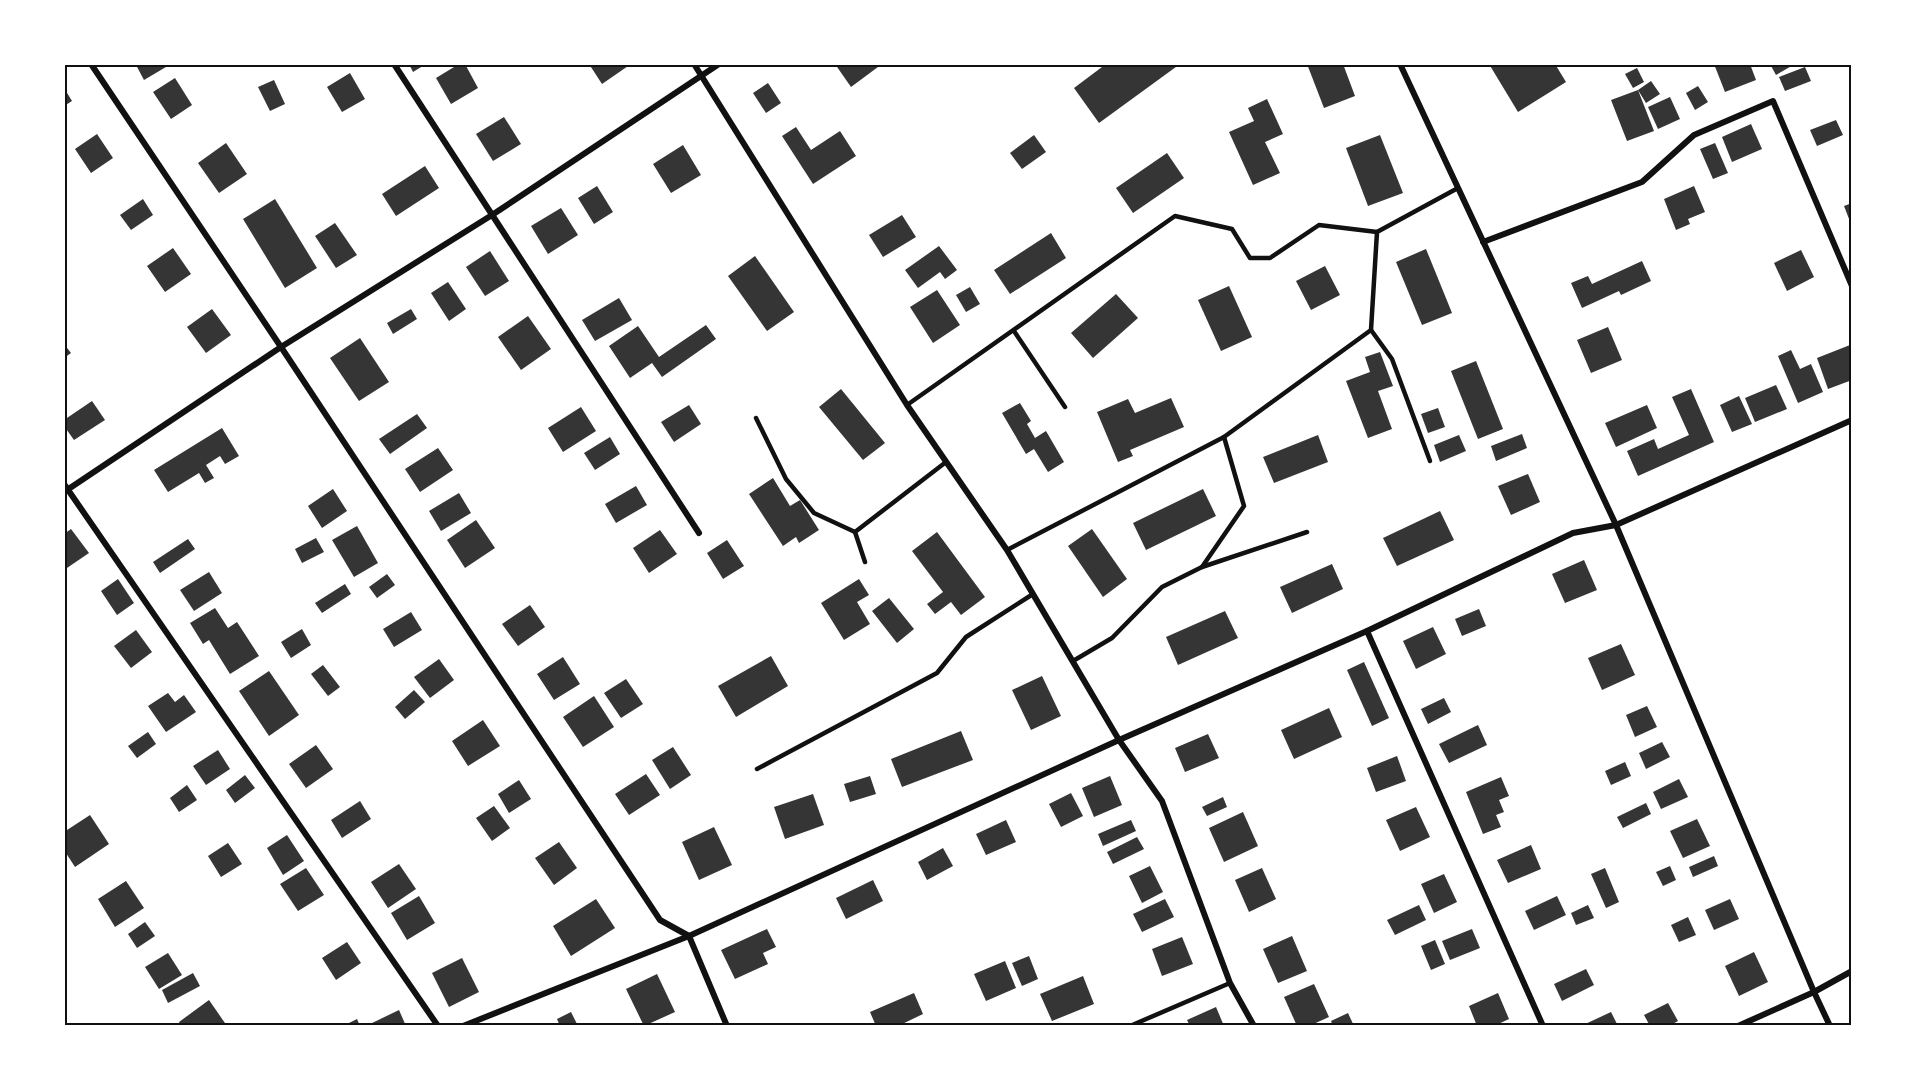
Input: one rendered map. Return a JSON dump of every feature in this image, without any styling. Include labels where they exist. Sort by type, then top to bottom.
[{"type":"street","points":[[91,64],[660,920],[689,936],[727,1026]]},
{"type":"street","points":[[394,64],[699,533]]},
{"type":"street","points":[[694,64],[907,405],[1007,550],[1119,740],[1162,801],[1230,983],[1254,1026]]},
{"type":"street","points":[[438,1026],[66,489],[281,347],[492,215],[719,64]]},
{"type":"street","points":[[1400,64],[1616,525],[1830,1026]]},
{"type":"street","points":[[1483,242],[1642,182],[1694,135],[1773,100],[1851,286]]},
{"type":"street","points":[[463,1026],[689,936],[1119,740],[1367,631],[1573,532],[1616,525],[1851,420]]},
{"type":"street","points":[[1367,631],[1543,1026]]},
{"type":"street","points":[[1738,1026],[1814,992],[1851,971]]},
{"type":"lane","points":[[907,405],[1175,216],[1232,229],[1250,258],[1270,258],[1319,225],[1377,232],[1458,188]]},
{"type":"lane","points":[[1377,232],[1371,330],[1392,359],[1430,460]]},
{"type":"lane","points":[[1007,550],[1224,437],[1371,330]]},
{"type":"lane","points":[[1014,331],[1065,407]]},
{"type":"lane","points":[[756,418],[786,479],[814,513],[855,532],[864,562]]},
{"type":"lane","points":[[1202,567],[1244,506],[1224,437]]},
{"type":"lane","points":[[855,532],[946,462]]},
{"type":"lane","points":[[1073,661],[1112,638],[1162,587],[1202,567],[1307,531]]},
{"type":"lane","points":[[757,769],[937,673],[966,637],[1033,594]]},
{"type":"lane","points":[[1130,1026],[1230,983]]},
{"type":"building","points":[[137,64],[171,64],[144,80]]},
{"type":"building","points":[[409,64],[426,64],[413,72]]},
{"type":"building","points":[[459,64],[465,64],[478,88],[451,104],[436,78]]},
{"type":"building","points":[[589,64],[631,64],[602,84]]},
{"type":"building","points":[[835,64],[882,64],[851,87]]},
{"type":"building","points":[[1106,64],[1180,64],[1099,123],[1074,88]]},
{"type":"building","points":[[1307,64],[1343,64],[1355,96],[1324,108]]},
{"type":"building","points":[[1489,64],[1555,64],[1566,82],[1518,112]]},
{"type":"building","points":[[1714,64],[1750,64],[1756,80],[1725,92]]},
{"type":"building","points":[[1770,64],[1795,64],[1776,75]]},
{"type":"building","points":[[1805,67],[1811,81],[1785,91],[1779,77]]},
{"type":"building","points":[[1637,68],[1644,82],[1633,88],[1625,74]]},
{"type":"building","points":[[350,73],[365,99],[342,112],[327,87]]},
{"type":"building","points":[[175,78],[192,105],[171,119],[153,92]]},
{"type":"building","points":[[274,80],[285,104],[270,111],[258,87]]},
{"type":"building","points":[[1651,81],[1660,94],[1646,103],[1638,90]]},
{"type":"building","points":[[768,83],[781,103],[766,113],[753,93]]},
{"type":"building","points":[[1698,86],[1708,102],[1695,110],[1686,93]]},
{"type":"building","points":[[64,88],[72,101],[64,106]]},
{"type":"building","points":[[1638,90],[1654,131],[1627,141],[1611,100]]},
{"type":"building","points":[[1670,97],[1680,119],[1658,129],[1648,107]]},
{"type":"building","points":[[1267,99],[1283,134],[1265,142],[1280,173],[1253,185],[1229,132],[1254,121],[1248,108]]},
{"type":"building","points":[[504,117],[521,144],[493,161],[476,134]]},
{"type":"building","points":[[1836,120],[1843,135],[1817,146],[1810,130]]},
{"type":"building","points":[[1751,124],[1762,149],[1732,162],[1722,137]]},
{"type":"building","points":[[796,127],[811,150],[840,131],[856,156],[813,184],[782,136]]},
{"type":"building","points":[[97,134],[113,158],[91,173],[75,149]]},
{"type":"building","points":[[1034,135],[1046,152],[1022,169],[1010,153]]},
{"type":"building","points":[[1380,135],[1403,193],[1368,206],[1346,148]]},
{"type":"building","points":[[226,143],[247,174],[219,193],[198,163]]},
{"type":"building","points":[[1715,143],[1728,173],[1713,179],[1700,149]]},
{"type":"building","points":[[683,145],[701,175],[671,193],[653,164]]},
{"type":"building","points":[[1167,153],[1184,178],[1133,213],[1116,188]]},
{"type":"building","points":[[425,166],[439,188],[396,216],[382,194]]},
{"type":"building","points":[[597,186],[613,212],[594,224],[578,198]]},
{"type":"building","points":[[1694,186],[1705,212],[1688,219],[1690,224],[1676,230],[1664,199]]},
{"type":"building","points":[[143,199],[153,215],[131,230],[120,215]]},
{"type":"building","points":[[275,199],[317,268],[285,288],[243,219]]},
{"type":"building","points":[[1852,203],[1852,224],[1851,224],[1844,206]]},
{"type":"building","points":[[561,208],[578,235],[548,254],[531,226]]},
{"type":"building","points":[[902,215],[916,237],[883,257],[869,235]]},
{"type":"building","points":[[335,223],[357,255],[336,268],[315,236]]},
{"type":"building","points":[[1051,233],[1066,258],[1010,294],[994,270]]},
{"type":"building","points":[[939,246],[957,270],[945,279],[940,272],[918,288],[905,270]]},
{"type":"building","points":[[173,248],[191,274],[165,292],[147,266]]},
{"type":"building","points":[[1426,249],[1452,313],[1422,325],[1396,262]]},
{"type":"building","points":[[1801,250],[1814,277],[1787,291],[1774,263]]},
{"type":"building","points":[[490,251],[509,281],[485,296],[466,267]]},
{"type":"building","points":[[755,256],[794,312],[767,331],[728,276]]},
{"type":"building","points":[[1642,261],[1651,281],[1621,295],[1619,291],[1582,308],[1571,283],[1588,276],[1592,284]]},
{"type":"building","points":[[1325,266],[1340,295],[1311,310],[1296,281]]},
{"type":"building","points":[[448,282],[466,309],[449,321],[431,293]]},
{"type":"building","points":[[1229,286],[1252,337],[1221,351],[1198,300]]},
{"type":"building","points":[[970,287],[980,304],[966,312],[956,295]]},
{"type":"building","points":[[937,290],[960,325],[933,343],[910,307]]},
{"type":"building","points":[[1116,294],[1138,318],[1093,358],[1071,333]]},
{"type":"building","points":[[619,298],[632,320],[595,341],[582,320]]},
{"type":"building","points":[[212,309],[231,335],[206,353],[187,327]]},
{"type":"building","points":[[411,309],[417,319],[393,334],[387,323]]},
{"type":"building","points":[[528,316],[551,349],[521,370],[498,337]]},
{"type":"building","points":[[706,325],[716,339],[662,377],[652,363],[630,378],[609,346],[638,326],[659,357]]},
{"type":"building","points":[[1608,327],[1622,360],[1591,373],[1577,340]]},
{"type":"building","points":[[360,338],[389,382],[359,401],[330,358]]},
{"type":"building","points":[[64,344],[71,353],[64,358]]},
{"type":"building","points":[[1850,345],[1852,380],[1828,389],[1817,358]]},
{"type":"building","points":[[1791,350],[1800,369],[1811,364],[1823,392],[1798,403],[1778,356]]},
{"type":"building","points":[[1380,352],[1393,386],[1378,391],[1392,429],[1368,438],[1346,381],[1370,372],[1365,357]]},
{"type":"building","points":[[1476,361],[1503,429],[1478,439],[1451,371]]},
{"type":"building","points":[[1776,385],[1787,409],[1755,422],[1745,398]]},
{"type":"building","points":[[841,389],[885,443],[863,460],[819,407]]},
{"type":"building","points":[[1691,389],[1714,442],[1638,476],[1627,451],[1654,439],[1658,449],[1689,435],[1672,397]]},
{"type":"building","points":[[1739,396],[1752,424],[1732,432],[1720,405]]},
{"type":"building","points":[[1171,398],[1184,427],[1130,450],[1133,456],[1118,462],[1097,412],[1128,399],[1135,413]]},
{"type":"building","points":[[92,401],[105,420],[74,440],[64,426],[64,420]]},
{"type":"building","points":[[1020,403],[1031,421],[1027,424],[1035,438],[1046,431],[1064,462],[1048,472],[1034,449],[1026,454],[1002,413]]},
{"type":"building","points":[[689,405],[701,424],[674,442],[661,422]]},
{"type":"building","points":[[1647,405],[1657,428],[1616,447],[1605,423]]},
{"type":"building","points":[[581,407],[596,431],[563,452],[548,428]]},
{"type":"building","points":[[1438,408],[1445,427],[1428,433],[1421,414]]},
{"type":"building","points":[[417,414],[427,428],[390,454],[379,439]]},
{"type":"building","points":[[222,428],[239,456],[225,464],[220,456],[206,465],[214,478],[205,483],[199,473],[168,492],[154,470]]},
{"type":"building","points":[[1522,434],[1527,448],[1496,461],[1491,446]]},
{"type":"building","points":[[1318,435],[1328,462],[1274,483],[1263,457]]},
{"type":"building","points":[[1459,435],[1466,451],[1440,462],[1434,445]]},
{"type":"building","points":[[610,437],[620,454],[595,470],[584,453]]},
{"type":"building","points":[[438,448],[453,470],[420,492],[405,469]]},
{"type":"building","points":[[1528,474],[1540,502],[1511,515],[1498,486]]},
{"type":"building","points":[[773,478],[790,506],[800,500],[819,530],[799,543],[796,537],[783,546],[749,494]]},
{"type":"building","points":[[636,486],[647,505],[616,523],[605,504]]},
{"type":"building","points":[[333,489],[347,511],[322,528],[308,506]]},
{"type":"building","points":[[1203,489],[1216,516],[1146,550],[1133,523]]},
{"type":"building","points":[[459,493],[471,513],[441,531],[429,511]]},
{"type":"building","points":[[1440,511],[1454,540],[1397,566],[1383,538]]},
{"type":"building","points":[[476,520],[495,548],[465,568],[447,540]]},
{"type":"building","points":[[357,526],[378,563],[354,577],[332,540]]},
{"type":"building","points":[[71,529],[89,553],[64,570],[64,534]]},
{"type":"building","points":[[1092,529],[1127,579],[1103,597],[1068,546]]},
{"type":"building","points":[[660,530],[677,554],[649,573],[633,548]]},
{"type":"building","points":[[937,532],[985,597],[961,615],[951,602],[935,614],[927,604],[943,592],[912,551]]},
{"type":"building","points":[[316,538],[324,552],[302,563],[295,549]]},
{"type":"building","points":[[188,539],[195,549],[160,573],[153,562]]},
{"type":"building","points":[[727,540],[744,566],[723,579],[707,553]]},
{"type":"building","points":[[1584,560],[1597,590],[1565,603],[1552,574]]},
{"type":"building","points":[[1332,564],[1343,589],[1292,613],[1280,587]]},
{"type":"building","points":[[209,572],[222,593],[194,611],[180,590]]},
{"type":"building","points":[[387,574],[395,585],[377,598],[369,587]]},
{"type":"building","points":[[118,579],[134,603],[117,615],[101,591]]},
{"type":"building","points":[[859,579],[869,595],[857,602],[870,624],[844,640],[821,603]]},
{"type":"building","points":[[345,584],[351,594],[322,613],[315,603]]},
{"type":"building","points":[[889,598],[914,629],[897,643],[872,611]]},
{"type":"building","points":[[530,605],[545,627],[518,646],[502,624]]},
{"type":"building","points":[[215,608],[228,628],[237,622],[259,656],[230,674],[209,640],[203,644],[190,623]]},
{"type":"building","points":[[1479,609],[1486,626],[1462,636],[1455,619]]},
{"type":"building","points":[[1225,611],[1238,638],[1178,665],[1166,637]]},
{"type":"building","points":[[411,612],[422,630],[394,647],[383,629]]},
{"type":"building","points":[[1433,627],[1446,654],[1416,669],[1403,641]]},
{"type":"building","points":[[302,629],[311,645],[291,658],[281,642]]},
{"type":"building","points":[[136,630],[152,652],[131,668],[114,646]]},
{"type":"building","points":[[1621,644],[1635,675],[1602,690],[1588,658]]},
{"type":"building","points":[[771,656],[788,686],[736,717],[718,686]]},
{"type":"building","points":[[563,657],[580,684],[554,700],[537,674]]},
{"type":"building","points":[[439,659],[454,680],[430,698],[414,677]]},
{"type":"building","points":[[1364,662],[1389,718],[1372,726],[1347,670]]},
{"type":"building","points":[[323,665],[340,687],[328,696],[311,674]]},
{"type":"building","points":[[269,671],[299,715],[269,736],[239,691]]},
{"type":"building","points":[[1042,676],[1061,716],[1031,730],[1012,690]]},
{"type":"building","points":[[626,679],[643,704],[621,718],[604,693]]},
{"type":"building","points":[[414,690],[425,702],[405,719],[395,707]]},
{"type":"building","points":[[168,693],[175,702],[184,695],[196,712],[166,732],[148,706]]},
{"type":"building","points":[[594,696],[614,727],[583,747],[563,717]]},
{"type":"building","points":[[1444,698],[1451,712],[1428,724],[1421,709]]},
{"type":"building","points":[[1647,706],[1657,727],[1635,737],[1626,715]]},
{"type":"building","points":[[1329,708],[1342,737],[1294,759],[1281,730]]},
{"type":"building","points":[[483,720],[500,746],[468,766],[452,741]]},
{"type":"building","points":[[1478,725],[1487,745],[1449,763],[1439,744]]},
{"type":"building","points":[[961,731],[973,760],[902,787],[891,759]]},
{"type":"building","points":[[148,732],[156,744],[137,758],[128,746]]},
{"type":"building","points":[[1208,734],[1219,758],[1185,772],[1175,748]]},
{"type":"building","points":[[1662,742],[1670,757],[1646,769],[1639,753]]},
{"type":"building","points":[[316,745],[333,769],[306,788],[289,764]]},
{"type":"building","points":[[673,747],[691,775],[670,789],[652,760]]},
{"type":"building","points":[[218,750],[230,769],[206,785],[193,766]]},
{"type":"building","points":[[1397,756],[1406,781],[1376,792],[1367,768]]},
{"type":"building","points":[[1625,762],[1631,776],[1611,785],[1605,771]]},
{"type":"building","points":[[646,774],[660,795],[629,815],[615,794]]},
{"type":"building","points":[[245,775],[255,788],[235,803],[226,790]]},
{"type":"building","points":[[870,776],[876,794],[850,802],[844,784]]},
{"type":"building","points":[[1110,776],[1122,805],[1094,817],[1082,788]]},
{"type":"building","points":[[1501,777],[1509,796],[1499,800],[1504,812],[1496,815],[1501,827],[1483,834],[1466,792]]},
{"type":"building","points":[[1679,779],[1688,797],[1661,809],[1653,792]]},
{"type":"building","points":[[519,780],[531,799],[509,813],[498,794]]},
{"type":"building","points":[[187,785],[197,800],[179,812],[170,798]]},
{"type":"building","points":[[1071,793],[1083,816],[1061,827],[1049,804]]},
{"type":"building","points":[[813,794],[824,825],[785,839],[774,807]]},
{"type":"building","points":[[1223,797],[1227,807],[1207,816],[1202,807]]},
{"type":"building","points":[[360,801],[371,819],[342,838],[331,820]]},
{"type":"building","points":[[1646,803],[1651,814],[1623,828],[1617,817]]},
{"type":"building","points":[[494,806],[510,828],[492,841],[476,818]]},
{"type":"building","points":[[1416,807],[1430,837],[1400,851],[1386,820]]},
{"type":"building","points":[[1243,812],[1258,846],[1224,862],[1209,828]]},
{"type":"building","points":[[90,815],[109,844],[75,867],[64,850],[64,832]]},
{"type":"building","points":[[1697,819],[1710,846],[1683,858],[1670,831]]},
{"type":"building","points":[[1006,820],[1016,842],[986,855],[976,834]]},
{"type":"building","points":[[1131,820],[1136,831],[1103,846],[1098,834]]},
{"type":"building","points":[[714,827],[732,865],[699,880],[682,842]]},
{"type":"building","points":[[287,835],[304,861],[283,875],[267,848]]},
{"type":"building","points":[[1137,837],[1144,849],[1113,864],[1107,852]]},
{"type":"building","points":[[559,842],[577,868],[554,885],[535,858]]},
{"type":"building","points":[[228,843],[242,864],[221,877],[208,856]]},
{"type":"building","points":[[1531,845],[1541,869],[1508,883],[1497,860]]},
{"type":"building","points":[[943,848],[953,866],[927,880],[918,862]]},
{"type":"building","points":[[1714,856],[1718,866],[1693,877],[1689,867]]},
{"type":"building","points":[[399,864],[416,889],[388,908],[371,882]]},
{"type":"building","points":[[1150,866],[1163,892],[1142,903],[1129,876]]},
{"type":"building","points":[[1670,866],[1676,880],[1663,886],[1656,872]]},
{"type":"building","points":[[306,868],[324,895],[298,911],[280,884]]},
{"type":"building","points":[[1262,868],[1276,899],[1249,912],[1235,880]]},
{"type":"building","points":[[1605,868],[1619,902],[1606,908],[1591,874]]},
{"type":"building","points":[[1444,874],[1457,902],[1434,913],[1421,884]]},
{"type":"building","points":[[873,880],[883,901],[846,919],[836,898]]},
{"type":"building","points":[[126,881],[144,908],[115,927],[98,899]]},
{"type":"building","points":[[419,896],[435,923],[407,940],[391,913]]},
{"type":"building","points":[[1557,896],[1566,915],[1534,930],[1525,911]]},
{"type":"building","points":[[596,899],[615,928],[571,956],[553,926]]},
{"type":"building","points":[[1165,899],[1174,917],[1142,932],[1133,914]]},
{"type":"building","points":[[1730,899],[1739,919],[1714,930],[1705,910]]},
{"type":"building","points":[[1419,905],[1426,920],[1395,935],[1387,920]]},
{"type":"building","points":[[1588,905],[1594,918],[1576,925],[1571,913]]},
{"type":"building","points":[[1688,917],[1696,935],[1679,942],[1671,925]]},
{"type":"building","points":[[145,922],[155,936],[137,948],[128,934]]},
{"type":"building","points":[[767,929],[776,947],[763,953],[768,964],[735,979],[721,950]]},
{"type":"building","points":[[1472,929],[1480,948],[1450,960],[1442,941]]},
{"type":"building","points":[[1292,936],[1307,971],[1278,983],[1263,949]]},
{"type":"building","points":[[1182,937],[1193,964],[1162,976],[1152,949]]},
{"type":"building","points":[[1435,940],[1445,964],[1431,970],[1421,946]]},
{"type":"building","points":[[347,942],[361,963],[336,980],[322,958]]},
{"type":"building","points":[[1754,952],[1768,982],[1739,996],[1725,966]]},
{"type":"building","points":[[168,953],[182,975],[159,989],[145,967]]},
{"type":"building","points":[[1029,956],[1038,979],[1022,986],[1012,963]]},
{"type":"building","points":[[462,958],[479,992],[449,1007],[432,973]]},
{"type":"building","points":[[1005,961],[1016,988],[986,1001],[974,974]]},
{"type":"building","points":[[1586,969],[1594,985],[1562,1001],[1554,984]]},
{"type":"building","points":[[193,973],[200,986],[168,1003],[162,990]]},
{"type":"building","points":[[657,974],[675,1012],[644,1026],[626,989]]},
{"type":"building","points":[[1083,976],[1094,1004],[1052,1021],[1040,994]]},
{"type":"building","points":[[1314,984],[1329,1017],[1309,1026],[1297,1026],[1284,997]]},
{"type":"building","points":[[914,993],[923,1014],[898,1026],[876,1026],[870,1012]]},
{"type":"building","points":[[1498,993],[1509,1019],[1494,1026],[1477,1026],[1469,1006]]},
{"type":"building","points":[[209,1000],[227,1026],[181,1026],[179,1022]]},
{"type":"building","points":[[1668,1003],[1678,1021],[1669,1026],[1650,1026],[1644,1015]]},
{"type":"building","points":[[1216,1007],[1224,1026],[1190,1026],[1187,1020]]},
{"type":"building","points":[[399,1010],[406,1026],[371,1026],[370,1024]]},
{"type":"building","points":[[571,1012],[578,1026],[560,1026],[557,1019]]},
{"type":"building","points":[[1611,1012],[1618,1026],[1581,1026]]},
{"type":"building","points":[[1348,1013],[1354,1026],[1333,1026],[1331,1021]]},
{"type":"building","points":[[357,1019],[360,1026],[343,1026]]}]
